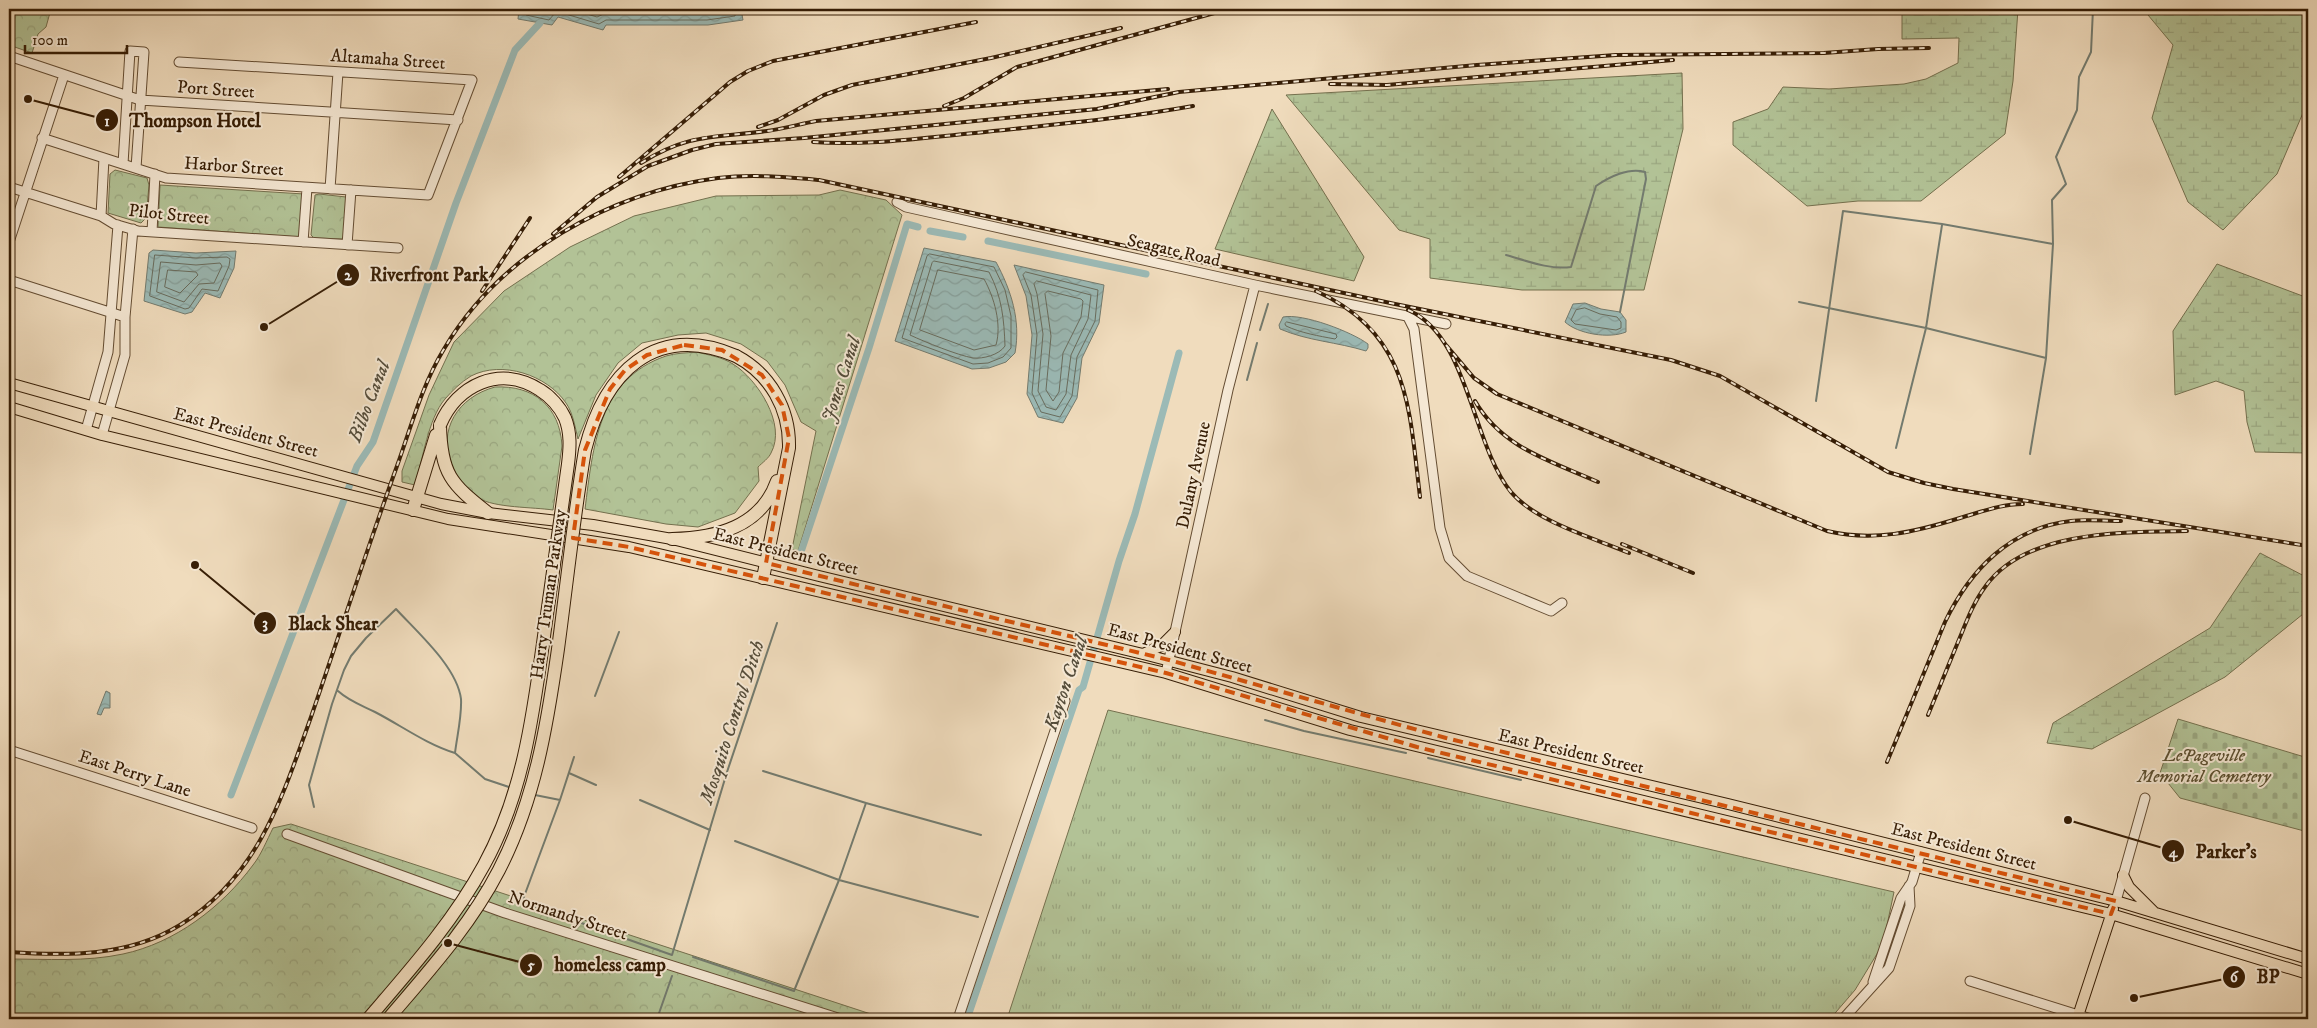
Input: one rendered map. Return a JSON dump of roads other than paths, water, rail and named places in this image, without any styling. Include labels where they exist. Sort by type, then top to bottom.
[{"type":"highway","name":"Harry Truman Parkway","points":[[388,1019],[443,954],[473,914],[502,864],[527,804],[546,730],[585,450],[603,400],[625,370],[647,355],[658,350],[696,345],[716,348],[736,356],[754,367],[776,394],[788,428],[789,448]]},
{"type":"highway","name":"Harry Truman Parkway","points":[[368,1019],[432,944],[460,906],[485,864],[510,806],[531,728],[568,464],[570,437],[561,411],[544,393],[517,379],[493,378],[470,387],[450,406],[440,425],[413,510]]},
{"type":"highway","points":[[440,425],[442,460],[450,478],[465,495],[488,513]]},
{"type":"highway","points":[[672,539],[710,537],[748,520],[763,506],[774,489],[789,448]]},
{"type":"highway","points":[[763,578],[789,448]]},
{"type":"main road","name":"East President Street","points":[[9,383],[417,497],[488,513],[593,525],[672,539],[1168,660],[1232,677],[1323,707],[2116,901],[2308,959]]},
{"type":"main road","name":"East President Street","points":[[9,406],[102,435],[477,525],[629,547],[1166,673],[1264,704],[1417,747],[1918,866],[2111,914],[2308,974]]},
{"type":"main road","points":[[1143,654],[1161,646],[1175,632]]},
{"type":"main road","points":[[1264,704],[1308,713],[1318,711],[1323,707]]},
{"type":"main road","points":[[2123,875],[2129,887],[2154,913]]},
{"type":"main road","points":[[2077,1017],[2116,901]]},
{"type":"main road","points":[[2286,953],[2308,953]]},
{"type":"street","points":[[123,164],[130,51],[144,52],[136,168]]},
{"type":"street","name":"Port Street","points":[[9,56],[140,100],[458,120]]},
{"type":"street","name":"Altamaha Street","points":[[179,62],[472,80],[428,195]]},
{"type":"street","points":[[330,189],[338,72]]},
{"type":"street","points":[[9,242],[64,75]]},
{"type":"street","name":"Harbor Street","points":[[42,138],[166,178],[428,195]]},
{"type":"street","points":[[101,216],[104,158]]},
{"type":"street","points":[[152,232],[155,174]]},
{"type":"street","name":"Pilot Street","points":[[9,187],[101,216],[118,225],[132,229],[152,232],[398,248]]},
{"type":"street","points":[[303,242],[307,188]]},
{"type":"street","points":[[347,245],[351,190]]},
{"type":"street","name":"Seagate Road","points":[[897,202],[906,207],[1255,285],[1408,318],[1446,324]]},
{"type":"street","points":[[86,430],[106,361],[118,225]]},
{"type":"street","points":[[102,435],[121,375],[125,355],[125,317],[132,229]]},
{"type":"street","points":[[9,280],[125,317]]},
{"type":"street","name":"Dulany Avenue","points":[[1166,673],[1228,390],[1255,285]]},
{"type":"street","points":[[1408,318],[1414,329],[1440,528],[1449,558],[1467,576],[1551,611],[1562,603]]},
{"type":"street","points":[[958,1019],[1065,701]]},
{"type":"street","name":"East Perry Lane","points":[[9,750],[252,828]]},
{"type":"street","points":[[2116,901],[2145,798]]},
{"type":"street","name":"Normandy Street","points":[[288,834],[523,918],[841,1019]]},
{"type":"street","points":[[1843,1019],[1889,968],[1910,906],[1909,886],[1918,866],[1921,852]]},
{"type":"street","points":[[1970,981],[2077,1017],[2091,1019]]},
{"type":"water","points":[[519,9],[741,9],[743,20],[708,25],[606,25],[603,30],[558,17],[552,25],[518,19]]},
{"type":"water","points":[[924,248],[996,262],[1010,294],[1016,317],[1017,341],[1015,353],[1006,362],[989,368],[972,369],[895,341]]},
{"type":"water","points":[[153,250],[196,253],[236,251],[234,268],[220,298],[205,293],[192,312],[185,314],[144,301],[149,253]]},
{"type":"water","points":[[1014,265],[1104,285],[1099,323],[1082,358],[1077,398],[1063,423],[1038,417],[1027,394],[1032,335],[1026,296]]},
{"type":"water","points":[[1585,303],[1601,309],[1620,312],[1626,320],[1626,332],[1611,335],[1594,334],[1578,330],[1565,322],[1573,304]]},
{"type":"water","points":[[1283,317],[1302,318],[1327,324],[1361,339],[1368,344],[1368,348],[1366,351],[1312,339],[1280,329],[1279,325]]},
{"type":"water","points":[[106,691],[110,693],[110,708],[104,708],[101,715],[97,714]]},
{"type":"waterway","name":"Mosquito Control Ditch","points":[[2030,454],[2046,358],[2053,244],[2052,200],[2066,184],[2056,157],[2077,110],[2079,77],[2091,52],[2093,9]]},
{"type":"waterway","name":"Bilbo Canal","points":[[231,795],[357,466],[373,442],[456,203],[515,50],[540,23]]},
{"type":"waterway","points":[[1506,255],[1547,266],[1571,267],[1596,186],[1613,176],[1626,172],[1645,172],[1646,179],[1620,312]]},
{"type":"waterway","name":"Mosquito Control Ditch","points":[[1816,401],[1843,211],[1942,224],[2053,244]]},
{"type":"waterway","name":"Jones Canal","points":[[800,555],[869,348],[907,224],[918,227]]},
{"type":"waterway","name":"Mosquito Control Ditch","points":[[1896,448],[1926,328],[1942,225]]},
{"type":"waterway","name":"Jones Canal","points":[[930,231],[963,237]]},
{"type":"waterway","name":"Jones Canal","points":[[988,241],[1146,274]]},
{"type":"waterway","name":"Mosquito Control Ditch","points":[[1799,302],[1926,328],[2046,358]]},
{"type":"waterway","points":[[1260,330],[1268,304]]},
{"type":"waterway","points":[[1247,380],[1257,343]]},
{"type":"waterway","name":"Kayton Canal","points":[[967,1019],[1079,690],[1083,687],[1119,561],[1135,514],[1179,353]]},
{"type":"waterway","points":[[314,807],[309,785],[332,704],[344,670],[351,656],[366,638],[396,609],[435,651],[458,687],[461,706],[455,753],[424,740],[338,691]]},
{"type":"waterway","name":"Mosquito Control Ditch","points":[[535,795],[560,800],[522,902],[672,955],[727,772],[777,623]]},
{"type":"waterway","points":[[595,696],[619,632]]},
{"type":"waterway","points":[[1265,720],[1304,731],[1406,753]]},
{"type":"waterway","points":[[455,753],[485,779],[512,788]]},
{"type":"waterway","points":[[560,800],[574,757]]},
{"type":"waterway","points":[[1428,758],[1521,780]]},
{"type":"waterway","name":"Mosquito Control Ditch","points":[[763,771],[866,803],[839,880],[978,917]]},
{"type":"waterway","points":[[569,773],[596,785]]},
{"type":"waterway","name":"Mosquito Control Ditch","points":[[640,800],[710,830]]},
{"type":"waterway","name":"Mosquito Control Ditch","points":[[866,803],[981,835]]},
{"type":"waterway","name":"Mosquito Control Ditch","points":[[693,957],[794,991],[839,880],[735,841]]},
{"type":"waterway","name":"Mosquito Control Ditch","points":[[657,1019],[672,976]]},
{"type":"railway","points":[[944,106],[964,98],[1017,67],[1229,9]]},
{"type":"railway","points":[[619,177],[730,82],[748,71],[773,61],[976,22]]},
{"type":"railway","points":[[758,127],[778,120],[824,95],[852,85],[991,58],[1121,28]]},
{"type":"railway","points":[[553,234],[597,197],[648,166],[692,150],[716,144],[804,138],[1097,109],[1179,92],[1477,65],[1616,55],[1824,53],[1929,48]]},
{"type":"railway","points":[[1330,84],[1387,85],[1673,60]]},
{"type":"railway","points":[[641,163],[673,146],[702,138],[773,130],[816,121],[1168,89]]},
{"type":"railway","points":[[813,142],[854,143],[914,139],[1112,118],[1193,106]]},
{"type":"railway","points":[[9,952],[75,954],[118,949],[140,943],[160,936],[180,925],[207,906],[229,884],[248,859],[264,833],[289,777],[412,421],[429,377],[444,349],[467,315],[495,284],[527,257],[562,233],[599,213],[638,197],[678,185],[718,178],[756,176],[819,180],[1395,304],[1671,360],[1720,376],[1888,472],[1924,483],[2308,546]]},
{"type":"railway","points":[[482,291],[530,218]]},
{"type":"railway","points":[[1316,291],[1347,309],[1370,329],[1387,351],[1399,376],[1407,404],[1420,497]]},
{"type":"railway","points":[[1408,310],[1428,323],[1444,343],[1457,366],[1487,447],[1498,471],[1511,492],[1522,503],[1550,521],[1629,553]]},
{"type":"railway","points":[[1446,345],[1474,378],[1497,394],[1827,531],[1861,536],[1894,534],[1999,507],[2023,504]]},
{"type":"railway","points":[[1475,401],[1486,417],[1513,442],[1546,460],[1598,482]]},
{"type":"railway","points":[[1887,762],[1945,622],[1955,603],[1980,569],[2011,542],[2029,532],[2049,525],[2077,520],[2121,521]]},
{"type":"railway","points":[[1928,715],[1973,606],[1985,587],[2003,568],[2025,554],[2050,544],[2077,538],[2134,532],[2187,531]]},
{"type":"railway","points":[[1622,544],[1693,573]]},
{"type":"place","name":"Thompson Hotel","points":[[28,99]]},
{"type":"place","name":"Riverfront Park","points":[[264,327]]},
{"type":"place","name":"Black Shear","points":[[195,565]]},
{"type":"place","name":"Parker's","points":[[2068,820]]},
{"type":"place","name":"homeless camp","points":[[448,943]]},
{"type":"place","name":"BP","points":[[2134,998]]},
{"type":"park label","name":"LePageville Memorial Cemetery","points":[[2204,765]]}]
